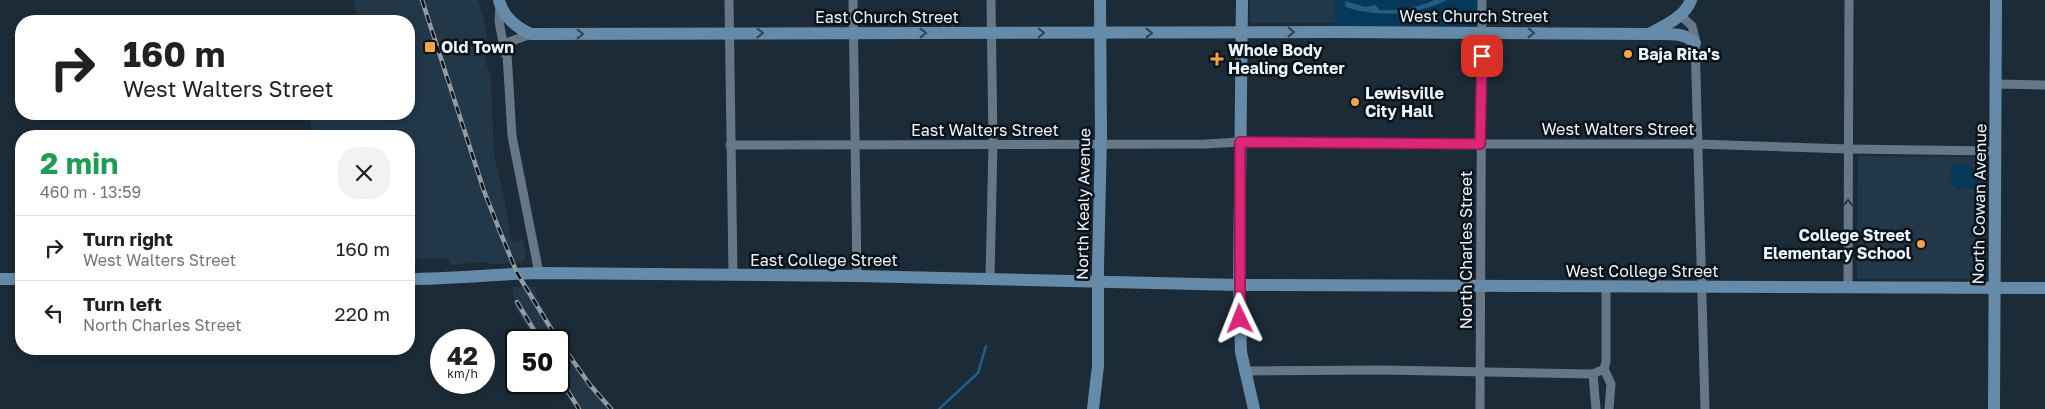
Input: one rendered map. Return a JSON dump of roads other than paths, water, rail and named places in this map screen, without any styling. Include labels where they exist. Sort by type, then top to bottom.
[{"type":"street","points":[[729,0],[733,276]]},
{"type":"street","points":[[853,0],[857,276]]},
{"type":"street","points":[[990,278],[993,144],[992,0]]},
{"type":"street","name":"North Kealy Avenue","points":[[1092,409],[1098,366],[1100,0]]},
{"type":"street","points":[[1242,0],[1239,285],[1241,352],[1254,409]]},
{"type":"street","name":"North Charles Street","points":[[1480,409],[1482,0]]},
{"type":"street","points":[[1649,34],[1665,26],[1680,15],[1691,0]]},
{"type":"street","points":[[1848,287],[1849,0]]},
{"type":"street","name":"North Cowan Avenue","points":[[1994,409],[1996,0]]},
{"type":"street","points":[[499,4],[521,29],[531,34]]},
{"type":"street","points":[[499,4],[499,21],[508,64]]},
{"type":"street","points":[[1680,15],[1692,26],[1695,43],[1705,409]]},
{"type":"street","name":"East Church Street","points":[[531,34],[1242,32]]},
{"type":"street","name":"West Church Street","points":[[1242,32],[1649,34],[1682,36],[1690,38],[1695,43]]},
{"type":"street","points":[[531,34],[509,42],[508,64],[512,136],[539,273]]},
{"type":"street","points":[[1996,84],[2045,85]]},
{"type":"street","name":"West Walters Street","points":[[1240,142],[1697,144],[1995,151]]},
{"type":"street","name":"East Walters Street","points":[[730,146],[1205,144],[1240,142]]},
{"type":"street","name":"East College Street","points":[[415,279],[539,273],[990,278],[1239,285]]},
{"type":"street","points":[[0,279],[15,279]]},
{"type":"street","name":"West College Street","points":[[1239,285],[2045,288]]},
{"type":"street","points":[[1606,287],[1606,354],[1604,370],[1611,384],[1609,409]]},
{"type":"street","points":[[1244,371],[1383,370],[1593,374],[1604,370]]},
{"type":"street","points":[[1593,374],[1596,409]]},
{"type":"waterway","points":[[939,409],[978,373],[986,346]]},
{"type":"railway","points":[[422,0],[484,191],[517,273],[551,329]]},
{"type":"railway","points":[[517,302],[533,329]]},
{"type":"railway","points":[[570,357],[590,385],[611,409]]},
{"type":"railway","points":[[570,394],[579,409]]},
{"type":"place","name":"Old Town","points":[[430,47]]},
{"type":"place","name":"Baja Rita's","points":[[1628,54]]},
{"type":"place","name":"Whole Body Healing Center","points":[[1217,59]]},
{"type":"place","name":"Lewisville City Hall","points":[[1355,102]]},
{"type":"place","name":"College Street Elementary School","points":[[1921,244]]}]
